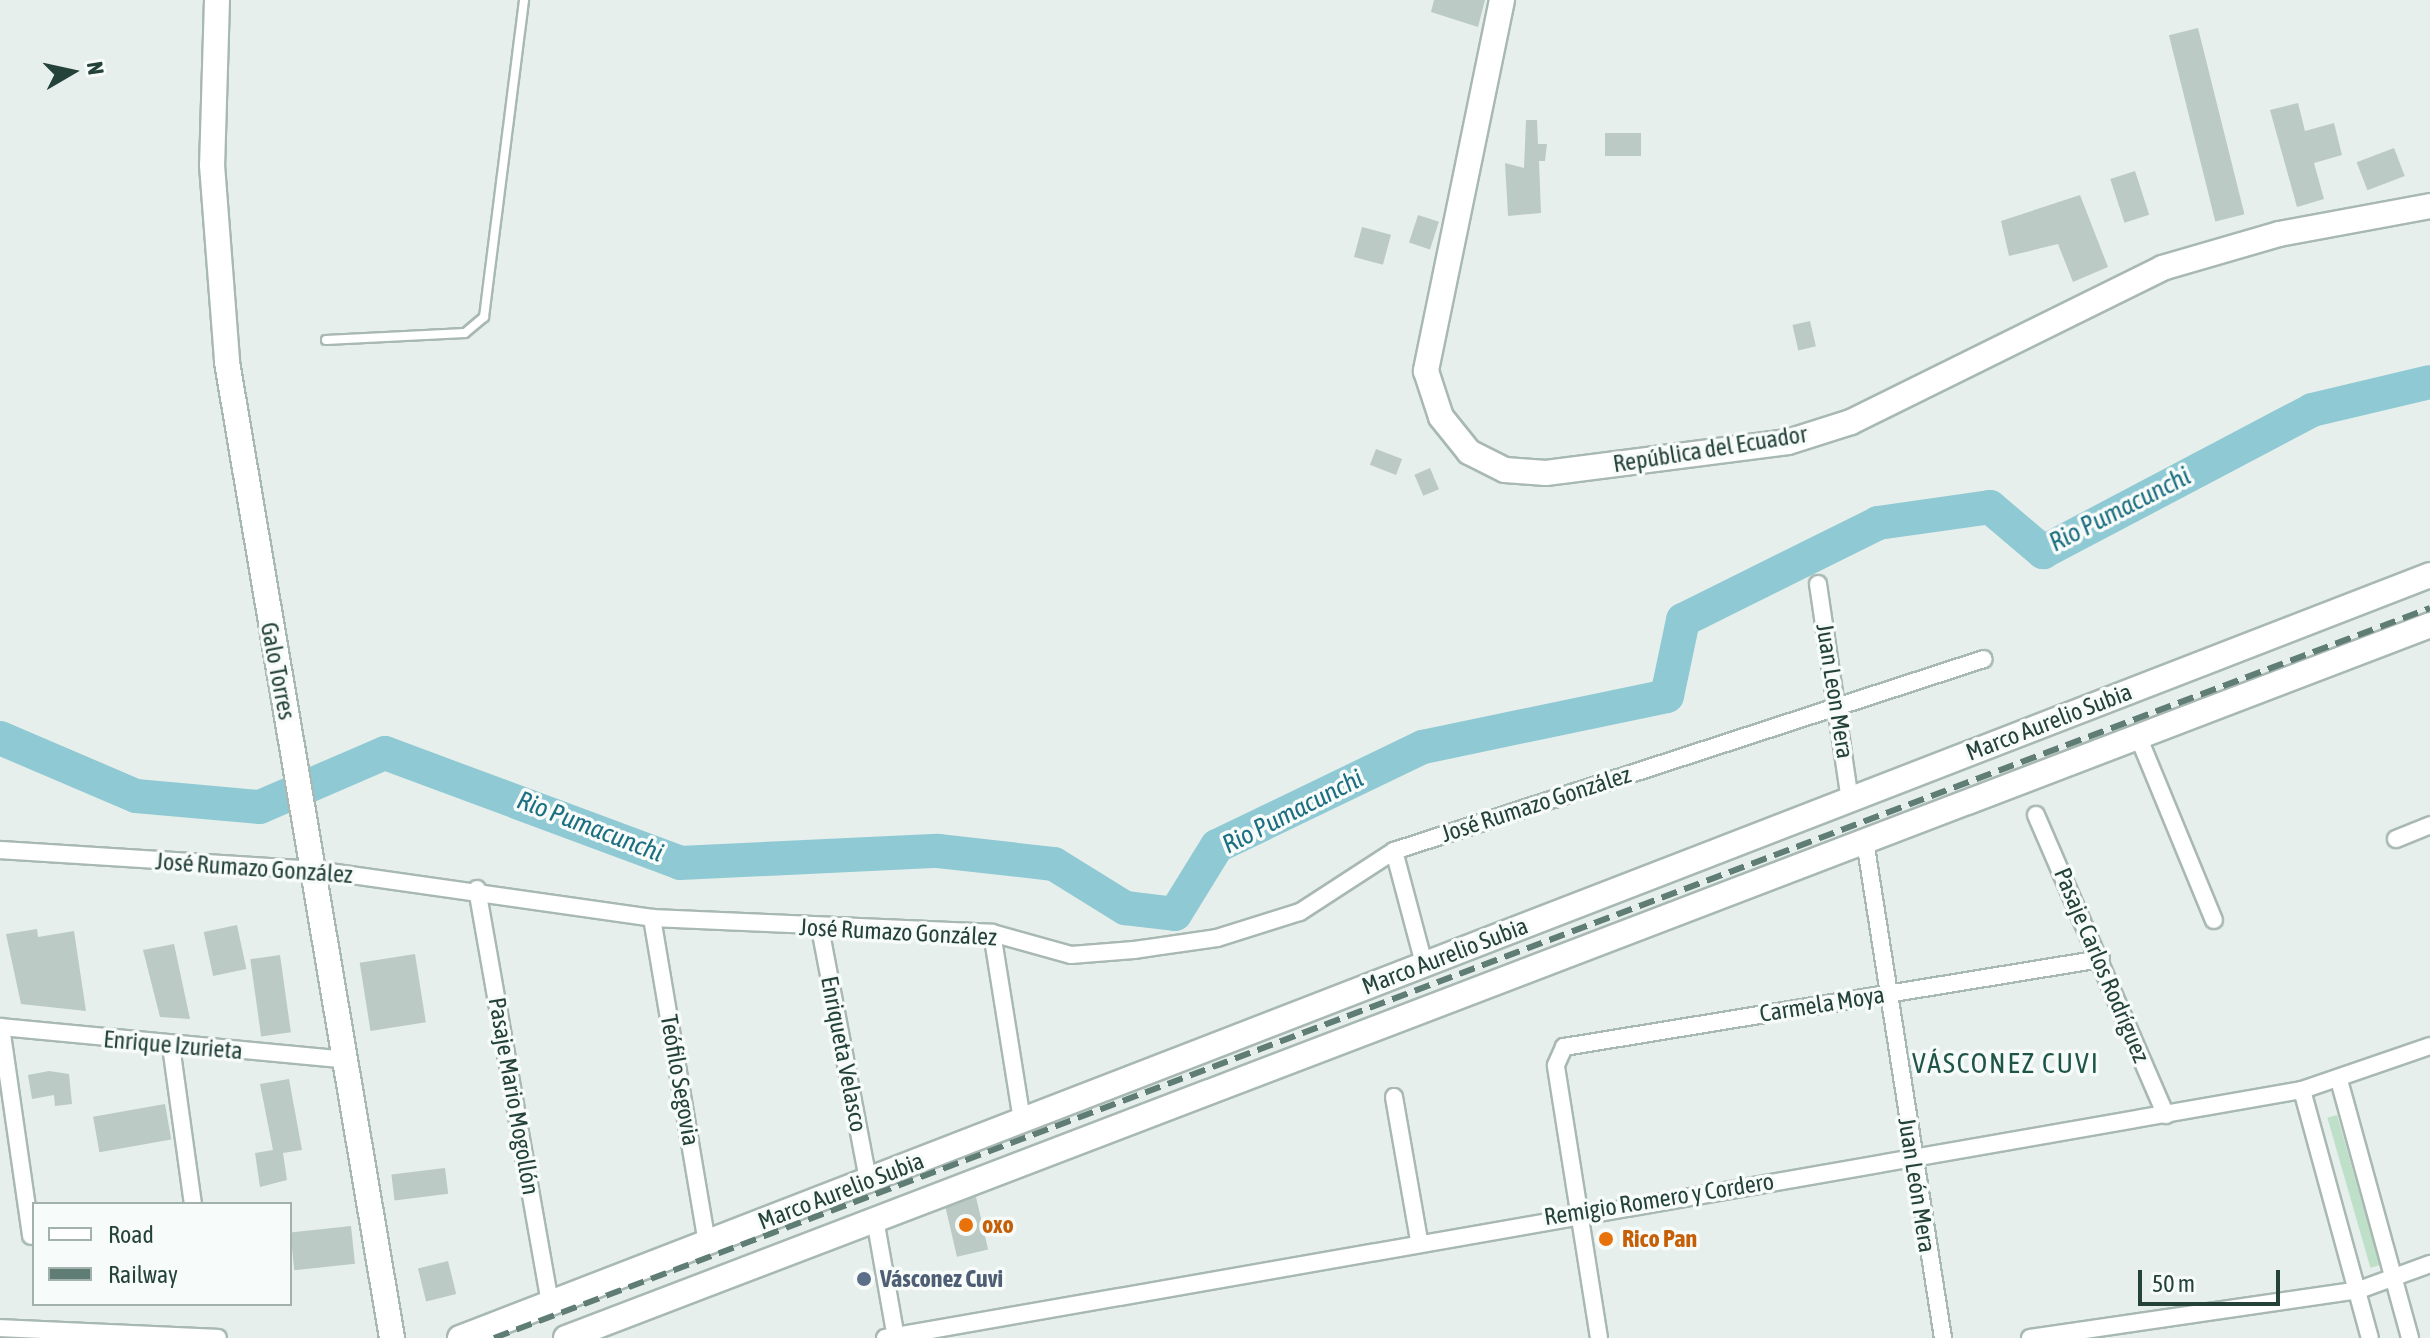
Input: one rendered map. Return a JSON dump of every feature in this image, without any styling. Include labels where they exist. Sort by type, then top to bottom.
[{"type":"main road","name":"Galo Torres","points":[[217,0],[215,267],[284,703],[316,870],[392,1338]]},
{"type":"main road","name":"República del Ecuador","points":[[1502,0],[1426,371],[1441,417],[1469,452],[1505,470],[1546,473],[1788,442],[1851,422],[2162,268],[2279,234],[2430,206]]},
{"type":"main road","name":"Marco Aurelio Subia","points":[[460,1338],[2430,575]]},
{"type":"main road","name":"Marco Aurelio Subia","points":[[566,1338],[2430,625]]},
{"type":"street","name":"Juan Leon Mera","points":[[1818,584],[1850,800]]},
{"type":"street","name":"José Rumazo González","points":[[0,850],[316,870],[477,889],[652,918],[820,928],[992,933],[1071,955],[1217,938],[1300,912],[1394,851],[1984,659]]},
{"type":"street","points":[[2138,736],[2214,920]]},
{"type":"street","name":"Pasaje Carlos Rodríguez","points":[[2036,815],[2166,1115]]},
{"type":"street","points":[[2396,839],[2430,825]]},
{"type":"street","name":"Juan León Mera","points":[[1865,841],[1912,1158],[1943,1338]]},
{"type":"street","points":[[1394,851],[1424,964]]},
{"type":"street","name":"Pasaje Mario Mogollón","points":[[477,889],[550,1303]]},
{"type":"street","name":"Teófilo Segovia","points":[[652,918],[707,1243]]},
{"type":"street","name":"Enriqueta Velasco","points":[[820,928],[868,1180]]},
{"type":"street","points":[[992,933],[1022,1120]]},
{"type":"street","name":"Carmela Moya","points":[[1577,1211],[1556,1065],[1564,1047],[2101,959]]},
{"type":"street","points":[[0,1027],[31,1236]]},
{"type":"street","name":"Enrique Izurieta","points":[[0,1027],[171,1046],[347,1060]]},
{"type":"street","points":[[171,1046],[193,1202]]},
{"type":"street","name":"Remigio Romero y Cordero","points":[[892,1336],[1577,1211],[1912,1158],[2302,1090],[2339,1080],[2430,1046]]},
{"type":"street","points":[[2339,1080],[2397,1280],[2410,1338]]},
{"type":"street","points":[[2302,1090],[2370,1338]]},
{"type":"street","points":[[1394,1097],[1419,1240]]},
{"type":"street","points":[[1577,1211],[1599,1338]]},
{"type":"street","points":[[875,1219],[892,1336]]},
{"type":"street","points":[[2030,1338],[2359,1290],[2397,1280],[2430,1264]]},
{"type":"street","points":[[0,1328],[218,1338]]},
{"type":"lane","points":[[326,340],[465,333],[484,317],[524,0]]},
{"type":"green space","points":[[2337,1115],[2380,1265],[2370,1268],[2327,1118]]},
{"type":"building","points":[[1434,0],[1485,0],[1478,27],[1431,12]]},
{"type":"building","points":[[2198,28],[2244,214],[2215,222],[2169,35]]},
{"type":"building","points":[[2298,103],[2305,131],[2334,123],[2342,155],[2314,163],[2324,199],[2297,207],[2270,110]]},
{"type":"building","points":[[1526,120],[1537,120],[1538,144],[1547,144],[1545,161],[1539,161],[1541,213],[1508,216],[1505,163],[1524,168]]},
{"type":"building","points":[[1605,133],[1641,133],[1641,156],[1605,156]]},
{"type":"building","points":[[2394,148],[2405,176],[2367,190],[2357,162]]},
{"type":"building","points":[[2135,171],[2149,215],[2124,223],[2110,179]]},
{"type":"building","points":[[2080,195],[2108,267],[2073,282],[2058,244],[2009,256],[2001,221]]},
{"type":"building","points":[[1418,215],[1439,222],[1430,249],[1409,243]]},
{"type":"building","points":[[1362,227],[1391,235],[1383,265],[1354,257]]},
{"type":"building","points":[[1810,321],[1816,346],[1798,350],[1792,325]]},
{"type":"building","points":[[1376,449],[1402,459],[1396,475],[1370,465]]},
{"type":"building","points":[[1430,468],[1439,489],[1423,496],[1414,475]]},
{"type":"building","points":[[237,925],[246,969],[213,976],[204,932]]},
{"type":"building","points":[[37,929],[38,937],[74,931],[86,1011],[21,1004],[6,934]]},
{"type":"building","points":[[174,944],[190,1019],[160,1017],[143,950]]},
{"type":"building","points":[[415,954],[426,1022],[370,1031],[360,963]]},
{"type":"building","points":[[280,955],[291,1032],[261,1036],[250,959]]},
{"type":"building","points":[[49,1071],[69,1074],[72,1104],[55,1106],[54,1095],[32,1099],[28,1075]]},
{"type":"building","points":[[289,1079],[302,1150],[283,1153],[287,1180],[260,1187],[255,1153],[273,1150],[260,1084]]},
{"type":"building","points":[[165,1104],[171,1139],[99,1152],[93,1117]]},
{"type":"building","points":[[445,1168],[448,1194],[395,1200],[391,1175]]},
{"type":"building","name":"oxo","points":[[976,1197],[988,1250],[957,1257],[945,1204]]},
{"type":"building","points":[[351,1226],[355,1264],[294,1270],[292,1232]]},
{"type":"building","points":[[448,1261],[456,1294],[426,1301],[418,1268]]},
{"type":"waterway","name":"Rio Pumacunchi","points":[[0,738],[136,796],[260,807],[385,753],[680,863],[938,851],[1054,864],[1125,908],[1175,914],[1217,846],[1423,747],[1667,696],[1683,620],[1878,523],[1990,507],[2043,552],[2312,410],[2430,382]]},
{"type":"railway","points":[[494,1338],[2430,608]]},
{"type":"place","name":"oxo","points":[[966,1225]]},
{"type":"place","name":"Rico Pan","points":[[1606,1239]]},
{"type":"place","name":"Vásconez Cuvi","points":[[864,1279]]},
{"type":"district","name":"VÁSCONEZ CUVI","points":[[2006,1063]]}]
